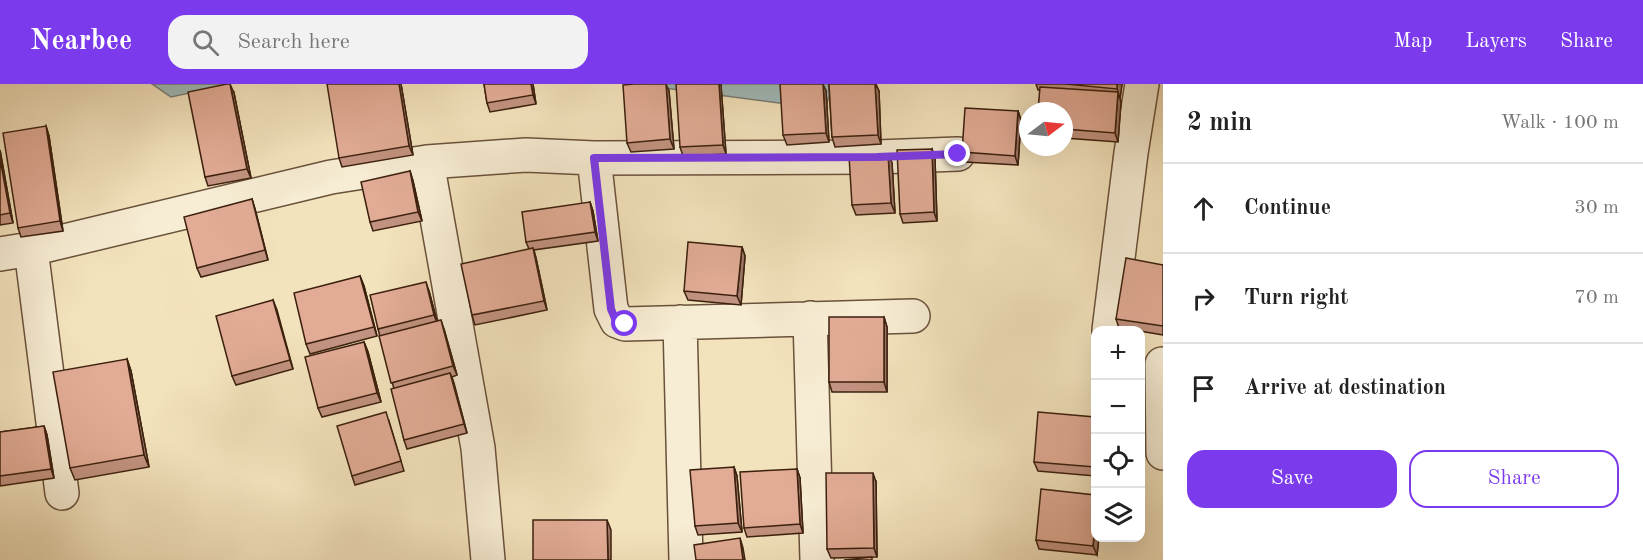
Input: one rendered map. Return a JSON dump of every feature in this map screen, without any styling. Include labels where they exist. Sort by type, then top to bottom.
[{"type":"street","points":[[1109,326],[1131,153],[1143,84]]},
{"type":"street","points":[[63,493],[15,251],[331,177],[427,162],[526,155],[594,158],[877,157],[958,154]]},
{"type":"street","points":[[594,158],[612,314],[616,321],[625,324],[913,316]]},
{"type":"street","points":[[427,162],[478,448],[488,560]]},
{"type":"street","points":[[810,318],[817,560]]},
{"type":"street","points":[[680,322],[686,560]]},
{"type":"street","points":[[1155,363],[1163,453]]},
{"type":"water","points":[[152,84],[231,84],[171,97]]},
{"type":"water","points":[[634,84],[833,84],[825,109]]},
{"type":"building","points":[[230,84],[247,169],[205,177],[188,92]]},
{"type":"building","points":[[327,84],[399,84],[409,146],[339,158]]},
{"type":"building","points":[[484,84],[531,84],[533,95],[487,103]]},
{"type":"building","points":[[666,84],[670,139],[627,143],[623,85]]},
{"type":"building","points":[[676,84],[719,84],[723,145],[680,147]]},
{"type":"building","points":[[780,84],[823,84],[826,133],[783,135]]},
{"type":"building","points":[[829,84],[875,84],[878,135],[832,137]]},
{"type":"building","points":[[1066,84],[1117,84],[1117,89]]},
{"type":"building","points":[[1040,87],[1118,92],[1115,133],[1073,130],[1073,102],[1039,102]]},
{"type":"building","points":[[965,108],[1018,111],[1015,156],[962,152]]},
{"type":"building","points":[[46,126],[60,221],[18,228],[3,133]]},
{"type":"building","points":[[932,149],[934,212],[900,214],[897,150]]},
{"type":"building","points":[[888,154],[891,203],[852,205],[849,156]]},
{"type":"building","points":[[0,159],[10,213],[0,215]]},
{"type":"building","points":[[410,171],[418,212],[370,222],[361,182]]},
{"type":"building","points":[[252,199],[265,250],[197,268],[184,217]]},
{"type":"building","points":[[590,202],[595,232],[526,242],[522,212]]},
{"type":"building","points":[[688,242],[742,247],[737,296],[684,291]]},
{"type":"building","points":[[533,248],[544,301],[472,315],[461,264]]},
{"type":"building","points":[[1126,258],[1163,265],[1163,326],[1116,319]]},
{"type":"building","points":[[360,276],[374,327],[306,344],[294,293]]},
{"type":"building","points":[[426,282],[434,315],[378,329],[370,295]]},
{"type":"building","points":[[273,300],[290,360],[232,376],[216,316]]},
{"type":"building","points":[[829,317],[884,317],[884,382],[829,382]]},
{"type":"building","points":[[441,320],[453,366],[391,383],[379,336]]},
{"type":"building","points":[[364,342],[377,393],[318,408],[305,357]]},
{"type":"building","points":[[127,359],[144,455],[70,468],[53,372]]},
{"type":"building","points":[[450,373],[464,424],[404,440],[391,389]]},
{"type":"building","points":[[386,412],[401,461],[352,476],[337,426]]},
{"type":"building","points":[[1038,412],[1091,417],[1091,467],[1034,462]]},
{"type":"building","points":[[44,426],[51,469],[0,476],[0,432]]},
{"type":"building","points":[[734,467],[738,523],[695,526],[690,470]]},
{"type":"building","points":[[797,469],[800,524],[744,528],[740,472]]},
{"type":"building","points":[[826,473],[873,473],[874,548],[827,549]]},
{"type":"building","points":[[1041,489],[1091,495],[1091,542],[1093,542],[1093,546],[1036,540]]},
{"type":"building","points":[[533,520],[607,520],[608,560],[533,560]]},
{"type":"building","points":[[740,538],[743,560],[696,560],[694,545]]},
{"type":"building","points":[[872,557],[872,560],[844,560]]},
{"type":"route","points":[[625,324],[616,321],[611,309],[594,158],[877,157],[958,154]]}]
